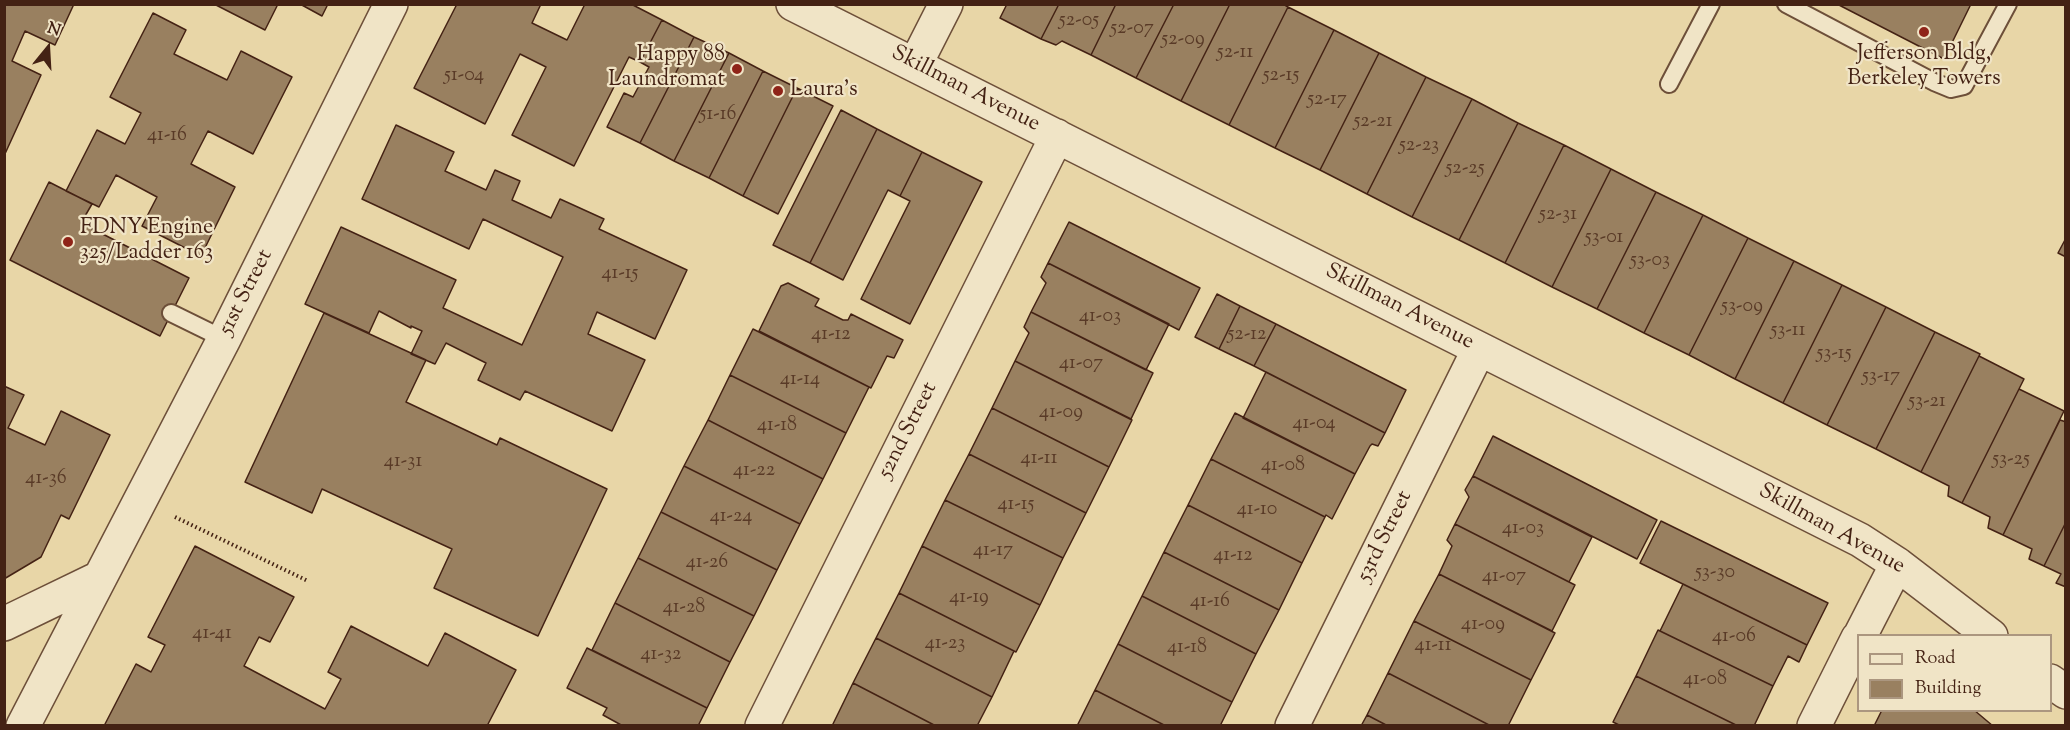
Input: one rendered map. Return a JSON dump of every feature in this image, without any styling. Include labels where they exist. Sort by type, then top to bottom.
[{"type":"street","name":"51st Street","points":[[23,726],[97,579],[224,339],[391,4]]},
{"type":"street","name":"Skillman Avenue","points":[[793,4],[1860,540],[1897,564],[1988,634]]},
{"type":"street","points":[[915,65],[946,4]]},
{"type":"street","name":"52nd Street","points":[[762,726],[1057,136]]},
{"type":"street","name":"53rd Street","points":[[1292,726],[1479,349]]},
{"type":"street","points":[[1861,634],[1897,564]]},
{"type":"street","points":[[4,624],[97,579]]},
{"type":"street","points":[[1814,726],[1857,641]]},
{"type":"street","points":[[2052,682],[2066,692]]},
{"type":"lane","points":[[1669,84],[1711,4]]},
{"type":"lane","points":[[1786,4],[1934,82],[1952,89],[1964,86],[2008,4]]},
{"type":"lane","points":[[171,313],[224,339]]},
{"type":"path","points":[[175,517],[308,581]]},
{"type":"building","points":[[4,4],[74,4],[55,45],[25,31],[12,61],[41,75],[4,156]]},
{"type":"building","points":[[214,4],[278,4],[265,30]]},
{"type":"building","points":[[300,4],[328,4],[322,16]]},
{"type":"building","points":[[457,4],[541,4],[532,23],[567,40],[585,4],[631,4],[662,20],[640,62],[629,57],[574,166],[512,135],[546,67],[520,54],[485,124],[414,88]]},
{"type":"building","points":[[1007,4],[1059,4],[1041,39],[1000,18]]},
{"type":"building","points":[[1059,4],[1116,4],[1091,55],[1062,41],[1056,45],[1041,39]]},
{"type":"building","points":[[1116,4],[1174,4],[1136,78],[1091,55]]},
{"type":"building","points":[[1174,4],[1230,4],[1181,101],[1136,78]]},
{"type":"building","points":[[1230,4],[1283,4],[1288,7],[1229,125],[1181,101]]},
{"type":"building","name":"Jefferson Bldg, Berkeley Towers","points":[[1837,4],[1971,4],[1944,59]]},
{"type":"building","points":[[1288,7],[1334,30],[1275,148],[1229,125]]},
{"type":"building","points":[[153,13],[186,30],[174,54],[227,80],[241,51],[292,77],[253,154],[208,131],[191,164],[235,187],[201,256],[142,226],[157,197],[116,175],[99,207],[66,191],[97,130],[125,144],[141,113],[110,97]]},
{"type":"building","points":[[662,20],[694,37],[640,143],[607,127],[624,93],[633,97],[649,67],[640,62]]},
{"type":"building","points":[[1334,30],[1379,53],[1320,170],[1275,148]]},
{"type":"building","points":[[694,37],[729,53],[674,161],[640,143]]},
{"type":"building","points":[[729,53],[763,71],[709,178],[674,161]]},
{"type":"building","points":[[1379,53],[1426,77],[1367,194],[1320,170]]},
{"type":"building","points":[[763,71],[797,88],[743,196],[709,178]]},
{"type":"building","points":[[1426,77],[1472,99],[1412,217],[1367,194]]},
{"type":"building","points":[[797,88],[833,106],[778,214],[743,196]]},
{"type":"building","points":[[1472,99],[1518,123],[1459,240],[1412,217]]},
{"type":"building","points":[[841,110],[877,129],[810,263],[773,245]]},
{"type":"building","points":[[1518,123],[1564,145],[1505,263],[1459,240]]},
{"type":"building","points":[[396,125],[454,152],[445,171],[486,190],[495,170],[520,181],[512,200],[551,218],[560,199],[604,219],[599,229],[687,270],[655,339],[597,312],[588,334],[645,360],[612,431],[525,391],[520,400],[478,380],[486,363],[446,343],[435,364],[411,354],[422,331],[411,326],[411,328],[379,311],[369,333],[305,304],[341,227],[456,280],[443,308],[522,345],[563,257],[483,219],[469,249],[362,199]]},
{"type":"building","points":[[877,129],[922,152],[900,196],[888,190],[843,280],[810,263]]},
{"type":"building","points":[[1564,145],[1611,169],[1552,287],[1505,263]]},
{"type":"building","points":[[922,152],[982,182],[910,324],[861,299],[910,201],[900,196]]},
{"type":"building","points":[[1611,169],[1656,192],[1597,309],[1552,287]]},
{"type":"building","name":"FDNY Engine 325/Ladder 163","points":[[49,182],[92,204],[81,223],[189,278],[160,336],[10,260]]},
{"type":"building","points":[[1656,192],[1703,215],[1644,333],[1597,309]]},
{"type":"building","points":[[1703,215],[1748,238],[1689,355],[1644,333]]},
{"type":"building","points":[[1069,222],[1200,288],[1179,330],[1048,263]]},
{"type":"building","points":[[1748,238],[1794,261],[1735,379],[1689,355]]},
{"type":"building","points":[[2066,238],[2066,257],[2058,253]]},
{"type":"building","points":[[1794,261],[1842,285],[1783,403],[1735,379]]},
{"type":"building","points":[[1048,263],[1169,324],[1146,370],[1031,312],[1046,283],[1041,277]]},
{"type":"building","points":[[788,283],[819,299],[815,306],[843,320],[848,320],[851,314],[903,340],[894,358],[887,356],[871,388],[759,331],[781,286]]},
{"type":"building","points":[[1842,285],[1886,307],[1827,425],[1783,403]]},
{"type":"building","points":[[1217,294],[1240,306],[1219,349],[1195,337]]},
{"type":"building","points":[[1240,306],[1276,324],[1254,366],[1219,349]]},
{"type":"building","points":[[1886,307],[1935,332],[1876,449],[1827,425]]},
{"type":"building","points":[[1031,312],[1153,373],[1131,419],[1015,361],[1029,333],[1024,327]]},
{"type":"building","points":[[324,313],[426,360],[406,402],[497,445],[500,438],[607,489],[538,636],[434,588],[452,549],[322,489],[312,513],[245,482]]},
{"type":"building","points":[[1276,324],[1406,390],[1385,433],[1254,366]]},
{"type":"building","points":[[753,329],[869,387],[846,433],[730,375]]},
{"type":"building","points":[[1935,332],[1980,354],[1921,472],[1876,449]]},
{"type":"building","points":[[1979,356],[2024,379],[1962,503],[1948,496],[1949,486],[1921,472]]},
{"type":"building","points":[[1015,361],[1132,420],[1109,467],[992,408]]},
{"type":"building","points":[[1266,372],[1385,433],[1378,446],[1372,444],[1370,446],[1355,474],[1243,418]]},
{"type":"building","points":[[730,375],[846,433],[823,479],[708,420]]},
{"type":"building","points":[[4,386],[24,395],[8,428],[45,445],[61,411],[110,435],[69,519],[61,515],[41,557],[4,579]]},
{"type":"building","points":[[2019,389],[2064,411],[2003,535],[1988,528],[1990,517],[1962,503]]},
{"type":"building","points":[[992,408],[1109,467],[1086,513],[969,454]]},
{"type":"building","points":[[1235,413],[1355,474],[1332,519],[1211,459]]},
{"type":"building","points":[[708,420],[823,479],[800,524],[684,466]]},
{"type":"building","points":[[2060,420],[2066,422],[2066,522],[2044,566],[2029,559],[2032,549],[2003,535]]},
{"type":"building","points":[[1493,436],[1657,520],[1637,559],[1473,476]]},
{"type":"building","points":[[969,454],[1086,513],[1063,558],[945,500]]},
{"type":"building","points":[[1211,459],[1325,517],[1302,563],[1188,505]]},
{"type":"building","points":[[684,466],[800,524],[777,570],[661,512]]},
{"type":"building","points":[[1473,476],[1592,537],[1569,582],[1455,524],[1469,497],[1465,490]]},
{"type":"building","points":[[945,500],[1063,558],[1040,605],[922,546]]},
{"type":"building","points":[[1188,505],[1302,563],[1279,610],[1164,552]]},
{"type":"building","points":[[661,512],[777,570],[754,616],[638,558]]},
{"type":"building","points":[[1661,521],[1828,603],[1807,645],[1640,563]]},
{"type":"building","points":[[2066,522],[2066,587],[2056,583],[2061,574],[2044,566]]},
{"type":"building","points":[[1455,524],[1575,585],[1552,631],[1439,574],[1452,546],[1447,540]]},
{"type":"building","points":[[195,546],[294,597],[270,642],[259,637],[244,666],[325,709],[341,679],[328,672],[351,626],[428,666],[445,633],[516,670],[487,726],[104,726],[136,664],[151,672],[165,645],[148,637]]},
{"type":"building","points":[[922,546],[1040,605],[1016,652],[899,593]]},
{"type":"building","points":[[1164,552],[1279,610],[1256,654],[1142,596]]},
{"type":"building","points":[[638,558],[754,616],[730,662],[615,603]]},
{"type":"building","points":[[1439,574],[1555,633],[1531,680],[1414,621]]},
{"type":"building","points":[[1683,584],[1807,645],[1799,662],[1788,656],[1773,686],[1660,631]]},
{"type":"building","points":[[899,593],[1014,651],[992,697],[876,638]]},
{"type":"building","points":[[1142,596],[1256,654],[1232,702],[1118,644]]},
{"type":"building","points":[[615,603],[730,662],[707,708],[592,650]]},
{"type":"building","points":[[1414,621],[1531,680],[1508,726],[1491,726],[1388,673]]},
{"type":"building","points":[[1658,630],[1773,686],[1754,726],[1738,726],[1636,676]]},
{"type":"building","points":[[876,638],[992,697],[977,726],[936,726],[853,683]]},
{"type":"building","points":[[1118,644],[1232,702],[1220,726],[1166,726],[1095,690]]},
{"type":"building","points":[[587,648],[707,708],[698,726],[623,726],[603,715],[607,708],[567,688]]},
{"type":"building","points":[[1388,673],[1491,726],[1388,726],[1367,715]]},
{"type":"building","points":[[1636,676],[1738,726],[1621,726],[1613,722]]},
{"type":"building","points":[[853,683],[936,726],[832,726]]},
{"type":"building","points":[[1095,690],[1166,726],[1077,726]]},
{"type":"building","points":[[1881,712],[1976,712],[1993,726],[1874,726]]},
{"type":"building","points":[[1367,715],[1388,726],[1361,726]]},
{"type":"place","name":"Jefferson Bldg, Berkeley Towers","points":[[1924,32]]},
{"type":"place","name":"Happy 88 Laundromat","points":[[737,69]]},
{"type":"place","name":"Laura's","points":[[778,91]]},
{"type":"place","name":"FDNY Engine 325/Ladder 163","points":[[68,242]]}]
